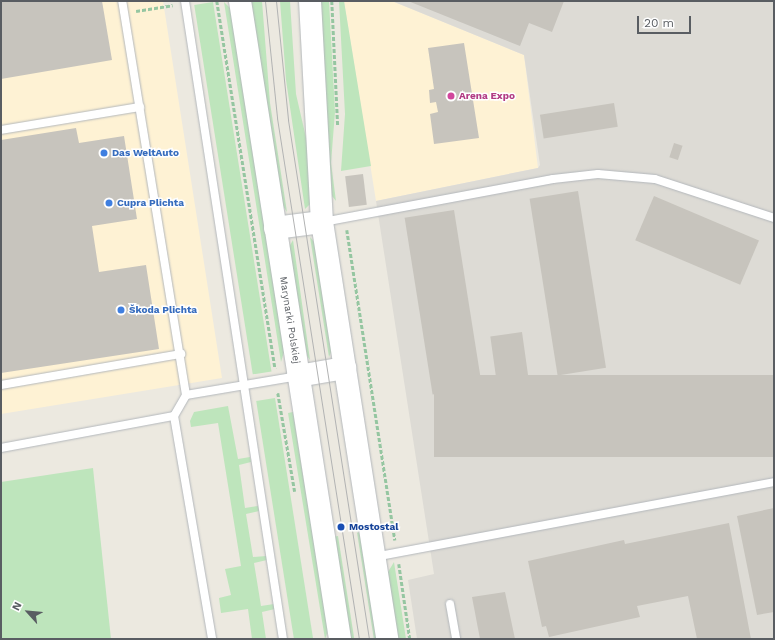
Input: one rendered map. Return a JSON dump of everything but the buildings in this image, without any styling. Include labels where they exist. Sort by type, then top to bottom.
[{"type":"main road","name":"Marynarki Polskiej","points":[[240,1],[340,639]]},
{"type":"main road","points":[[310,1],[322,222],[387,639]]},
{"type":"main road","points":[[275,228],[322,222]]},
{"type":"main road","points":[[298,376],[345,368]]},
{"type":"lane","points":[[122,1],[181,354],[186,395],[174,416],[212,639]]},
{"type":"lane","points":[[185,2],[283,639]]},
{"type":"lane","points":[[1,130],[140,107]]},
{"type":"lane","points":[[322,222],[553,179],[598,174],[655,179],[774,218]]},
{"type":"lane","points":[[1,384],[181,354]]},
{"type":"lane","points":[[186,395],[298,376]]},
{"type":"lane","points":[[1,448],[174,416]]},
{"type":"lane","points":[[374,557],[774,482]]},
{"type":"lane","points":[[450,604],[456,639]]},
{"type":"path","points":[[217,1],[296,501]]},
{"type":"path","points":[[124,12],[185,2]]},
{"type":"path","points":[[345,217],[398,552],[410,639]]},
{"type":"shaded area","points":[[1,1],[163,1],[222,378],[1,414]]},
{"type":"shaded area","points":[[344,1],[392,1],[524,55],[538,168],[376,201]]},
{"type":"shaded area","points":[[392,1],[774,1],[774,639],[417,639],[408,580],[434,574],[376,201],[538,168],[540,165],[524,55]]},
{"type":"green space","points":[[251,1],[262,1],[270,103],[287,212],[283,206]]},
{"type":"green space","points":[[280,1],[290,1],[296,94],[307,142],[311,203],[305,209],[286,80]]},
{"type":"green space","points":[[320,1],[329,1],[335,112],[331,163],[336,201],[332,196]]},
{"type":"green space","points":[[339,1],[344,1],[371,166],[341,171],[345,114]]},
{"type":"green space","points":[[213,2],[272,371],[253,374],[194,5]]},
{"type":"green space","points":[[224,2],[231,9],[284,352],[281,362]]},
{"type":"green space","points":[[310,237],[316,244],[332,350],[329,357]]},
{"type":"green space","points":[[293,240],[310,360],[307,356],[289,247]]},
{"type":"green space","points":[[275,398],[313,639],[294,639],[256,401]]},
{"type":"green space","points":[[228,406],[238,459],[250,457],[251,462],[239,465],[245,508],[258,506],[259,511],[246,514],[253,557],[266,556],[267,560],[254,563],[261,606],[274,604],[275,609],[262,612],[266,639],[252,639],[248,609],[221,613],[219,598],[231,595],[225,569],[241,566],[218,423],[191,427],[190,421],[194,412]]},
{"type":"green space","points":[[293,412],[328,631],[325,639],[288,413]]},
{"type":"green space","points":[[93,468],[111,639],[1,639],[1,482]]},
{"type":"green space","points":[[362,532],[379,639],[374,639],[357,533]]},
{"type":"green space","points":[[338,536],[354,639],[349,639],[333,537]]},
{"type":"green space","points":[[394,562],[406,639],[397,639],[388,572]]},
{"type":"tram line","points":[[265,1],[277,118],[359,639]]},
{"type":"tram line","points":[[276,1],[288,120],[369,639]]},
{"type":"place","name":"Arena Expo","points":[[451,96]]},
{"type":"place","name":"Das WeltAuto","points":[[104,153]]},
{"type":"place","name":"Cupra Plichta","points":[[109,203]]},
{"type":"place","name":"Škoda Plichta","points":[[121,310]]},
{"type":"place","name":"Mostostal","points":[[341,527]]}]
